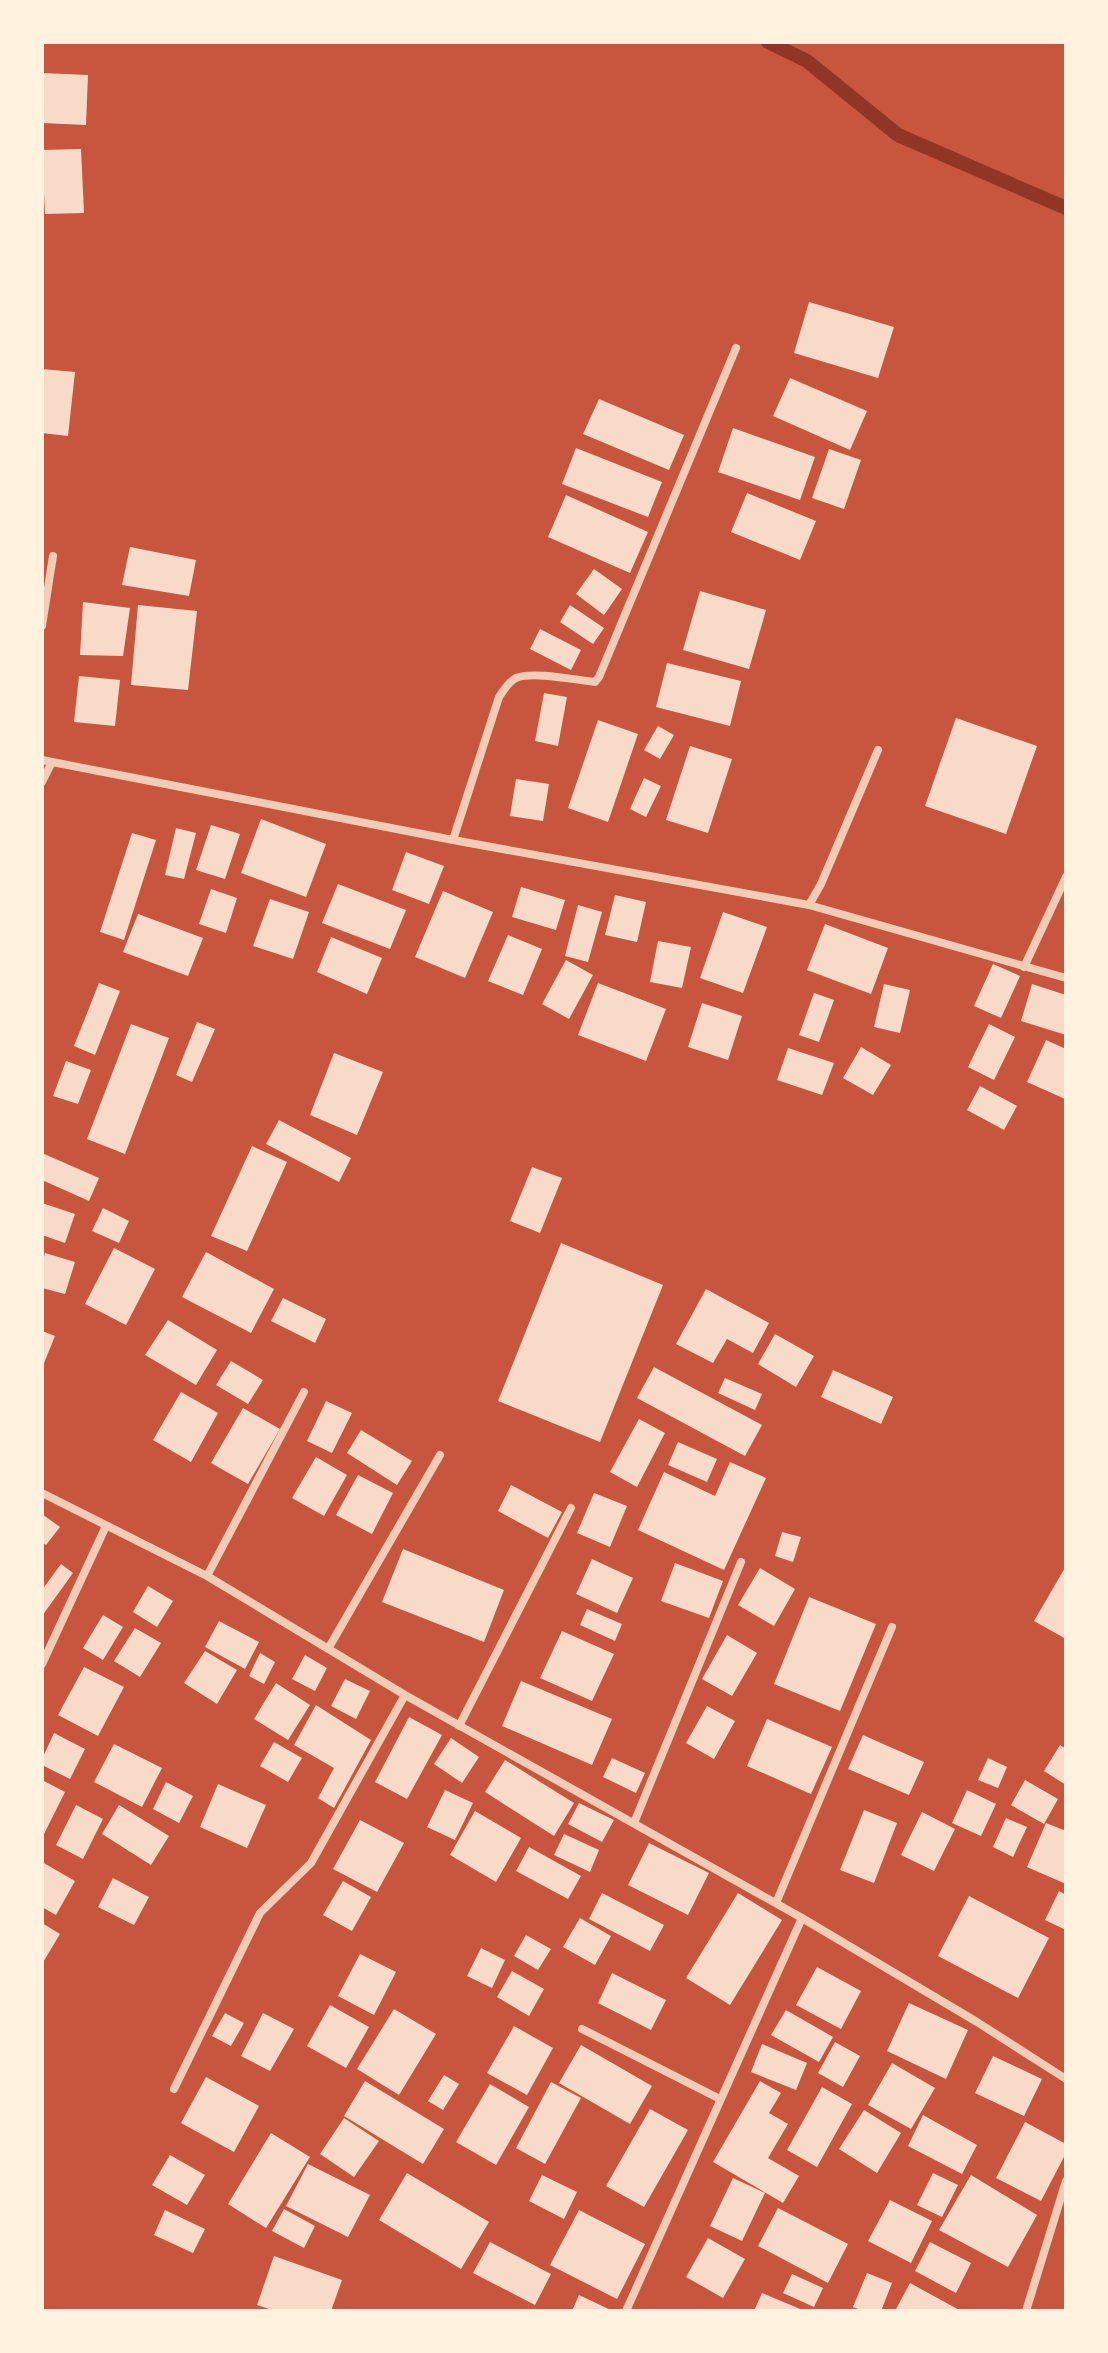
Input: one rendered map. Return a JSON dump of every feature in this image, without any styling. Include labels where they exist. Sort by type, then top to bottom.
[{"type":"street","points":[[453,840],[499,697],[507,685],[518,677],[595,682],[599,677],[736,348]]},
{"type":"street","points":[[42,626],[53,556]]},
{"type":"street","points":[[809,905],[821,884],[878,750]]},
{"type":"street","points":[[42,760],[809,905],[1066,978]]},
{"type":"street","points":[[42,782],[52,762]]},
{"type":"street","points":[[1024,967],[1066,877]]},
{"type":"street","points":[[207,1576],[304,1392]]},
{"type":"street","points":[[328,1649],[440,1455]]},
{"type":"street","points":[[42,1493],[207,1576],[405,1695],[802,1918],[1066,2079]]},
{"type":"street","points":[[459,1726],[571,1508]]},
{"type":"street","points":[[42,1664],[106,1526]]},
{"type":"street","points":[[634,1823],[741,1562]]},
{"type":"street","points":[[776,1903],[892,1627]]},
{"type":"street","points":[[174,2089],[260,1913],[311,1863],[405,1695]]},
{"type":"street","points":[[626,2311],[802,1918]]},
{"type":"street","points":[[582,2029],[720,2099]]},
{"type":"street","points":[[1026,2311],[1066,2181]]},
{"type":"building","points":[[42,73],[88,75],[86,125],[42,123]]},
{"type":"building","points":[[81,149],[84,213],[45,214],[42,150]]},
{"type":"building","points":[[809,302],[894,327],[878,378],[794,353]]},
{"type":"building","points":[[42,369],[75,372],[68,436],[42,433]]},
{"type":"building","points":[[790,378],[867,411],[850,450],[773,416]]},
{"type":"building","points":[[599,399],[684,435],[669,470],[583,434]]},
{"type":"building","points":[[733,428],[815,457],[800,500],[718,472]]},
{"type":"building","points":[[576,448],[662,482],[648,517],[562,484]]},
{"type":"building","points":[[829,449],[861,460],[844,509],[812,498]]},
{"type":"building","points":[[747,493],[816,521],[800,560],[731,532]]},
{"type":"building","points":[[566,495],[648,532],[630,573],[548,537]]},
{"type":"building","points":[[130,547],[196,560],[189,596],[122,585]]},
{"type":"building","points":[[594,569],[622,589],[604,615],[576,594]]},
{"type":"building","points":[[700,591],[766,610],[749,669],[683,650]]},
{"type":"building","points":[[83,602],[130,608],[123,656],[80,655]]},
{"type":"building","points":[[138,605],[197,611],[188,690],[131,685]]},
{"type":"building","points":[[570,605],[604,628],[593,644],[560,622]]},
{"type":"building","points":[[540,629],[581,650],[571,670],[530,649]]},
{"type":"building","points":[[667,663],[741,681],[730,726],[656,707]]},
{"type":"building","points":[[79,676],[120,680],[115,726],[74,722]]},
{"type":"building","points":[[544,693],[567,697],[558,746],[535,741]]},
{"type":"building","points":[[956,718],[1037,746],[1006,834],[925,806]]},
{"type":"building","points":[[598,720],[638,734],[608,822],[568,808]]},
{"type":"building","points":[[658,726],[674,735],[660,759],[644,750]]},
{"type":"building","points":[[690,746],[732,759],[708,833],[666,820]]},
{"type":"building","points":[[644,778],[661,786],[646,817],[630,809]]},
{"type":"building","points":[[516,779],[549,784],[543,821],[510,816]]},
{"type":"building","points":[[261,819],[326,844],[306,897],[241,873]]},
{"type":"building","points":[[211,825],[240,834],[225,879],[196,870]]},
{"type":"building","points":[[176,828],[196,833],[184,879],[165,875]]},
{"type":"building","points":[[132,833],[156,840],[124,940],[100,932]]},
{"type":"building","points":[[406,852],[444,866],[429,904],[392,890]]},
{"type":"building","points":[[338,884],[406,910],[390,949],[322,923]]},
{"type":"building","points":[[521,887],[565,900],[556,930],[512,917]]},
{"type":"building","points":[[211,889],[237,898],[226,933],[199,924]]},
{"type":"building","points":[[443,891],[493,912],[465,978],[415,957]]},
{"type":"building","points":[[615,895],[646,902],[637,942],[605,935]]},
{"type":"building","points":[[270,899],[309,912],[293,959],[253,946]]},
{"type":"building","points":[[578,905],[602,912],[588,962],[565,956]]},
{"type":"building","points":[[723,912],[767,927],[743,993],[700,978]]},
{"type":"building","points":[[138,914],[203,938],[188,976],[123,952]]},
{"type":"building","points":[[825,924],[888,948],[871,994],[807,970]]},
{"type":"building","points":[[508,935],[542,949],[523,995],[488,981]]},
{"type":"building","points":[[331,937],[382,958],[367,994],[317,972]]},
{"type":"building","points":[[658,941],[691,947],[682,988],[650,982]]},
{"type":"building","points":[[566,960],[593,975],[569,1019],[542,1004]]},
{"type":"building","points":[[993,964],[1020,976],[1001,1018],[974,1006]]},
{"type":"building","points":[[99,983],[120,991],[95,1055],[74,1046]]},
{"type":"building","points":[[598,983],[666,1009],[646,1061],[578,1035]]},
{"type":"building","points":[[884,984],[910,990],[900,1033],[874,1027]]},
{"type":"building","points":[[1032,984],[1066,995],[1066,1035],[1021,1021]]},
{"type":"building","points":[[814,993],[834,1000],[819,1042],[799,1035]]},
{"type":"building","points":[[702,1003],[742,1016],[728,1060],[688,1047]]},
{"type":"building","points":[[197,1022],[215,1029],[192,1082],[176,1075]]},
{"type":"building","points":[[131,1024],[169,1038],[125,1154],[87,1139]]},
{"type":"building","points":[[989,1024],[1015,1037],[994,1080],[968,1067]]},
{"type":"building","points":[[1046,1040],[1066,1049],[1065,1099],[1027,1082]]},
{"type":"building","points":[[861,1047],[891,1065],[873,1095],[843,1078]]},
{"type":"building","points":[[788,1048],[834,1063],[822,1095],[777,1080]]},
{"type":"building","points":[[334,1053],[383,1072],[357,1135],[310,1115]]},
{"type":"building","points":[[66,1061],[91,1070],[78,1104],[53,1096]]},
{"type":"building","points":[[980,1086],[1017,1106],[1004,1130],[967,1110]]},
{"type":"building","points":[[279,1120],[351,1158],[339,1182],[266,1144]]},
{"type":"building","points":[[252,1146],[287,1162],[247,1251],[211,1236]]},
{"type":"building","points":[[42,1153],[99,1178],[89,1201],[42,1180]]},
{"type":"building","points":[[532,1167],[562,1178],[540,1233],[510,1221]]},
{"type":"building","points":[[42,1203],[75,1214],[65,1243],[42,1235]]},
{"type":"building","points":[[103,1208],[129,1221],[119,1243],[92,1231]]},
{"type":"building","points":[[561,1243],[663,1285],[600,1442],[498,1401]]},
{"type":"building","points":[[114,1248],[155,1269],[126,1325],[85,1304]]},
{"type":"building","points":[[206,1252],[274,1289],[251,1333],[182,1297]]},
{"type":"building","points":[[45,1253],[75,1262],[65,1294],[42,1288]]},
{"type":"building","points":[[706,1289],[769,1323],[753,1353],[727,1339],[713,1363],[676,1344]]},
{"type":"building","points":[[283,1298],[326,1319],[315,1343],[271,1321]]},
{"type":"building","points":[[168,1320],[217,1350],[196,1385],[145,1355]]},
{"type":"building","points":[[42,1331],[55,1336],[42,1368]]},
{"type":"building","points":[[775,1334],[814,1356],[796,1387],[758,1364]]},
{"type":"building","points":[[231,1361],[263,1380],[248,1404],[216,1385]]},
{"type":"building","points":[[654,1367],[762,1425],[745,1456],[637,1398]]},
{"type":"building","points":[[833,1370],[893,1397],[881,1424],[821,1397]]},
{"type":"building","points":[[725,1378],[762,1394],[755,1410],[718,1393]]},
{"type":"building","points":[[181,1392],[218,1413],[191,1462],[153,1440]]},
{"type":"building","points":[[326,1401],[352,1413],[332,1453],[307,1441]]},
{"type":"building","points":[[243,1408],[280,1429],[248,1484],[211,1463]]},
{"type":"building","points":[[639,1419],[665,1433],[637,1487],[610,1472]]},
{"type":"building","points":[[361,1430],[412,1461],[397,1485],[347,1453]]},
{"type":"building","points":[[678,1442],[717,1459],[707,1482],[668,1465]]},
{"type":"building","points":[[316,1457],[347,1475],[324,1516],[292,1498]]},
{"type":"building","points":[[730,1462],[766,1478],[724,1570],[638,1530],[664,1472],[715,1496]]},
{"type":"building","points":[[358,1475],[393,1493],[372,1534],[336,1515]]},
{"type":"building","points":[[511,1485],[562,1512],[548,1538],[498,1511]]},
{"type":"building","points":[[594,1493],[627,1506],[610,1547],[577,1533]]},
{"type":"building","points":[[42,1514],[60,1527],[46,1545],[42,1542]]},
{"type":"building","points":[[782,1532],[801,1537],[793,1562],[775,1556]]},
{"type":"building","points":[[403,1549],[504,1590],[484,1642],[382,1602]]},
{"type":"building","points":[[592,1559],[633,1578],[617,1613],[576,1594]]},
{"type":"building","points":[[675,1563],[723,1581],[709,1618],[661,1601]]},
{"type":"building","points":[[61,1564],[73,1573],[42,1616],[42,1590]]},
{"type":"building","points":[[1066,1566],[1066,1639],[1034,1621]]},
{"type":"building","points":[[760,1568],[795,1589],[774,1626],[738,1605]]},
{"type":"building","points":[[148,1586],[173,1601],[157,1627],[133,1612]]},
{"type":"building","points":[[809,1597],[876,1624],[840,1711],[774,1684]]},
{"type":"building","points":[[587,1609],[622,1624],[615,1641],[580,1625]]},
{"type":"building","points":[[103,1615],[123,1627],[103,1660],[83,1648]]},
{"type":"building","points":[[219,1621],[259,1642],[245,1669],[205,1647]]},
{"type":"building","points":[[135,1628],[161,1643],[140,1677],[114,1661]]},
{"type":"building","points":[[562,1631],[614,1654],[592,1701],[540,1678]]},
{"type":"building","points":[[727,1635],[757,1653],[732,1696],[702,1679]]},
{"type":"building","points":[[205,1651],[237,1670],[217,1704],[184,1683]]},
{"type":"building","points":[[260,1653],[275,1662],[264,1684],[249,1676]]},
{"type":"building","points":[[305,1655],[327,1668],[315,1691],[292,1679]]},
{"type":"building","points":[[84,1667],[124,1687],[98,1736],[58,1715]]},
{"type":"building","points":[[345,1679],[370,1691],[356,1719],[331,1706]]},
{"type":"building","points":[[521,1681],[612,1719],[592,1765],[502,1726]]},
{"type":"building","points":[[276,1683],[310,1705],[288,1740],[254,1719]]},
{"type":"building","points":[[316,1705],[371,1740],[334,1808],[318,1798],[334,1768],[294,1745]]},
{"type":"building","points":[[707,1706],[735,1721],[714,1759],[686,1743]]},
{"type":"building","points":[[409,1717],[442,1735],[407,1799],[375,1782]]},
{"type":"building","points":[[767,1719],[832,1747],[811,1794],[747,1766]]},
{"type":"building","points":[[54,1733],[85,1749],[70,1779],[42,1765]]},
{"type":"building","points":[[863,1735],[924,1762],[909,1795],[848,1769]]},
{"type":"building","points":[[451,1738],[479,1757],[462,1783],[434,1764]]},
{"type":"building","points":[[274,1742],[302,1758],[288,1782],[260,1766]]},
{"type":"building","points":[[114,1744],[162,1768],[142,1807],[94,1782]]},
{"type":"building","points":[[1060,1745],[1066,1749],[1066,1785],[1044,1771]]},
{"type":"building","points":[[612,1758],[645,1773],[636,1793],[603,1777]]},
{"type":"building","points":[[988,1758],[1007,1767],[998,1788],[978,1780]]},
{"type":"building","points":[[505,1760],[574,1803],[554,1836],[485,1792]]},
{"type":"building","points":[[42,1780],[65,1792],[42,1838]]},
{"type":"building","points":[[1025,1780],[1058,1799],[1044,1824],[1011,1805]]},
{"type":"building","points":[[166,1782],[193,1796],[179,1823],[153,1809]]},
{"type":"building","points":[[218,1784],[266,1805],[247,1848],[200,1827]]},
{"type":"building","points":[[445,1790],[473,1803],[455,1840],[427,1827]]},
{"type":"building","points":[[967,1790],[996,1804],[981,1836],[952,1823]]},
{"type":"building","points":[[579,1803],[614,1820],[602,1842],[568,1824]]},
{"type":"building","points":[[76,1805],[103,1819],[83,1859],[56,1845]]},
{"type":"building","points":[[119,1805],[169,1836],[151,1865],[102,1834]]},
{"type":"building","points":[[864,1810],[897,1823],[874,1883],[840,1870]]},
{"type":"building","points":[[475,1811],[521,1838],[496,1882],[450,1855]]},
{"type":"building","points":[[922,1812],[955,1829],[934,1871],[901,1855]]},
{"type":"building","points":[[1006,1818],[1027,1827],[1013,1857],[993,1847]]},
{"type":"building","points":[[360,1820],[404,1843],[377,1892],[333,1869]]},
{"type":"building","points":[[1046,1823],[1066,1831],[1066,1884],[1027,1867]]},
{"type":"building","points":[[564,1834],[599,1850],[590,1872],[554,1855]]},
{"type":"building","points":[[649,1843],[709,1873],[688,1915],[628,1885]]},
{"type":"building","points":[[529,1847],[581,1876],[568,1899],[516,1871]]},
{"type":"building","points":[[42,1862],[75,1881],[56,1915],[42,1907]]},
{"type":"building","points":[[113,1878],[149,1897],[134,1925],[98,1907]]},
{"type":"building","points":[[343,1881],[371,1897],[352,1931],[323,1915]]},
{"type":"building","points":[[1059,1891],[1066,1895],[1066,1930],[1045,1920]]},
{"type":"building","points":[[602,1893],[664,1925],[650,1951],[589,1919]]},
{"type":"building","points":[[738,1893],[782,1920],[730,2005],[686,1978]]},
{"type":"building","points":[[969,1896],[1049,1938],[1018,1998],[938,1956]]},
{"type":"building","points":[[580,1918],[611,1936],[595,1965],[563,1947]]},
{"type":"building","points":[[42,1923],[60,1934],[42,1964]]},
{"type":"building","points":[[526,1935],[551,1949],[538,1970],[514,1956]]},
{"type":"building","points":[[481,1948],[505,1960],[492,1988],[467,1976]]},
{"type":"building","points":[[360,1954],[396,1972],[374,2015],[338,1996]]},
{"type":"building","points":[[817,1967],[861,1991],[841,2029],[796,2005]]},
{"type":"building","points":[[512,1971],[544,1989],[529,2016],[497,1997]]},
{"type":"building","points":[[612,1973],[666,2000],[651,2030],[598,2003]]},
{"type":"building","points":[[909,2003],[968,2030],[946,2079],[887,2051]]},
{"type":"building","points":[[330,2005],[369,2027],[346,2068],[307,2046]]},
{"type":"building","points":[[394,2009],[436,2034],[399,2095],[357,2069]]},
{"type":"building","points":[[786,2010],[833,2037],[819,2062],[771,2035]]},
{"type":"building","points":[[225,2013],[244,2023],[231,2046],[212,2036]]},
{"type":"building","points":[[263,2013],[294,2029],[270,2071],[241,2056]]},
{"type":"building","points":[[514,2026],[553,2048],[527,2095],[487,2073]]},
{"type":"building","points":[[835,2042],[860,2056],[843,2087],[818,2073]]},
{"type":"building","points":[[762,2044],[807,2063],[796,2090],[751,2072]]},
{"type":"building","points":[[581,2045],[652,2086],[630,2124],[559,2083]]},
{"type":"building","points":[[993,2056],[1042,2079],[1024,2116],[975,2093]]},
{"type":"building","points":[[892,2063],[935,2088],[911,2129],[868,2105]]},
{"type":"building","points":[[444,2075],[459,2084],[443,2110],[428,2101]]},
{"type":"building","points":[[206,2077],[259,2106],[234,2152],[181,2123]]},
{"type":"building","points":[[365,2081],[444,2129],[423,2164],[344,2116]]},
{"type":"building","points":[[760,2081],[781,2093],[769,2113],[788,2124],[768,2158],[799,2176],[783,2203],[713,2162]]},
{"type":"building","points":[[551,2082],[581,2098],[545,2164],[516,2148]]},
{"type":"building","points":[[490,2084],[529,2107],[496,2165],[456,2142]]},
{"type":"building","points":[[822,2087],[852,2104],[817,2167],[787,2150]]},
{"type":"building","points":[[650,2109],[688,2130],[644,2207],[606,2186]]},
{"type":"building","points":[[864,2110],[901,2133],[877,2173],[839,2149]]},
{"type":"building","points":[[923,2115],[977,2145],[962,2174],[908,2146]]},
{"type":"building","points":[[344,2118],[379,2141],[354,2177],[320,2154]]},
{"type":"building","points":[[1025,2122],[1066,2144],[1066,2153],[1041,2201],[996,2178]]},
{"type":"building","points":[[271,2133],[310,2157],[266,2228],[228,2204]]},
{"type":"building","points":[[170,2155],[205,2175],[187,2205],[152,2185]]},
{"type":"building","points":[[308,2164],[370,2195],[348,2237],[286,2206]]},
{"type":"building","points":[[407,2173],[489,2222],[461,2269],[379,2220]]},
{"type":"building","points":[[933,2173],[958,2185],[942,2217],[917,2205]]},
{"type":"building","points":[[542,2175],[577,2192],[564,2219],[529,2201]]},
{"type":"building","points":[[971,2175],[1037,2215],[1008,2267],[939,2230]]},
{"type":"building","points":[[733,2178],[765,2193],[742,2241],[710,2226]]},
{"type":"building","points":[[890,2200],[932,2221],[911,2263],[868,2241]]},
{"type":"building","points":[[778,2208],[848,2244],[828,2283],[758,2246]]},
{"type":"building","points":[[284,2209],[315,2226],[304,2248],[272,2231]]},
{"type":"building","points":[[165,2210],[205,2229],[193,2253],[154,2235]]},
{"type":"building","points":[[579,2210],[645,2244],[617,2299],[550,2265]]},
{"type":"building","points":[[708,2238],[745,2259],[723,2298],[686,2277]]},
{"type":"building","points":[[490,2242],[551,2274],[535,2305],[473,2273]]},
{"type":"building","points":[[930,2242],[971,2263],[956,2293],[915,2271]]},
{"type":"building","points":[[274,2256],[342,2280],[331,2311],[275,2311],[257,2305]]},
{"type":"building","points":[[867,2273],[892,2283],[881,2311],[863,2311],[853,2307]]},
{"type":"building","points":[[792,2274],[823,2288],[814,2307],[783,2293]]},
{"type":"building","points":[[910,2283],[961,2311],[895,2311]]},
{"type":"building","points":[[762,2293],[805,2311],[754,2311]]},
{"type":"building","points":[[579,2295],[613,2311],[572,2311]]},
{"type":"waterway","points":[[768,42],[807,61],[898,135],[1066,208]]}]
